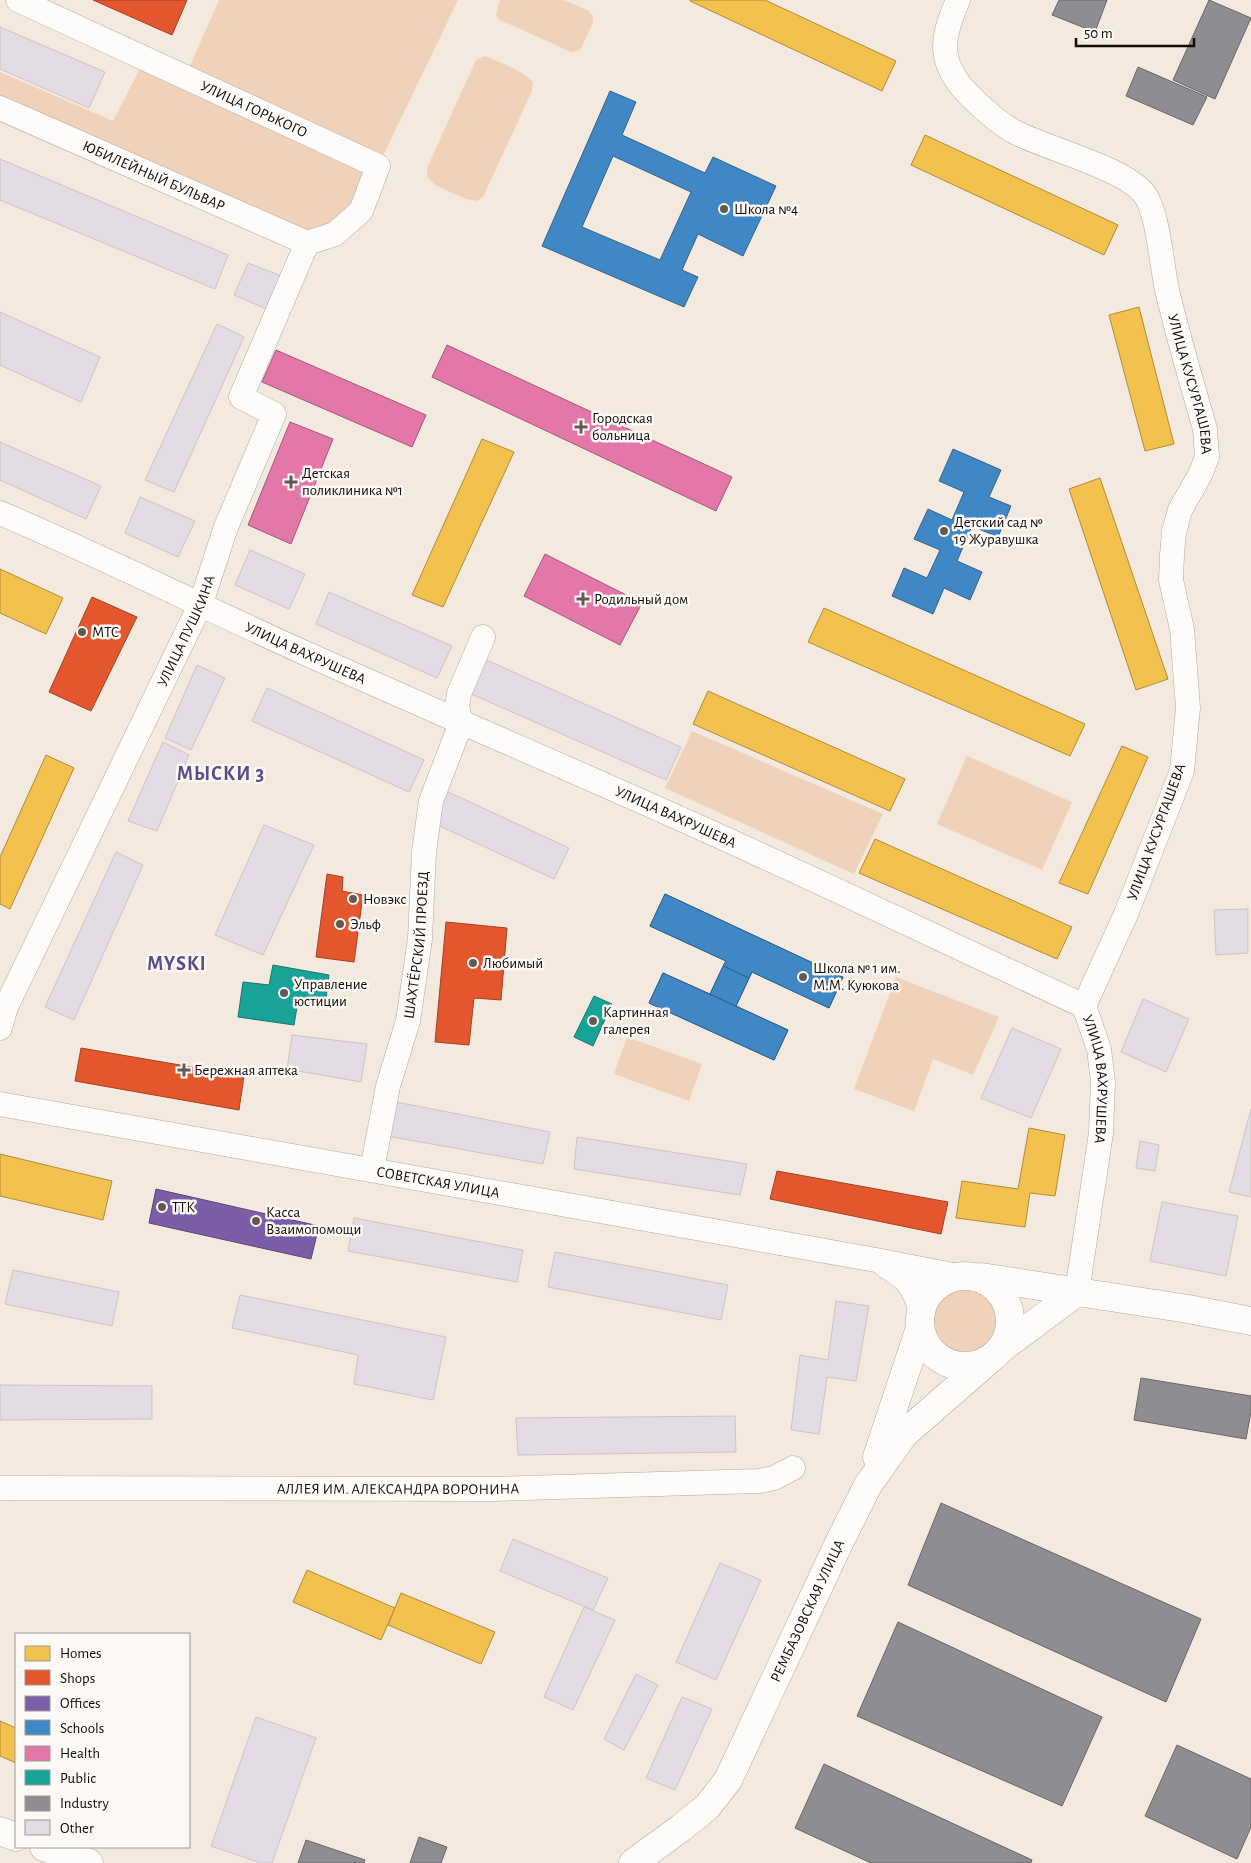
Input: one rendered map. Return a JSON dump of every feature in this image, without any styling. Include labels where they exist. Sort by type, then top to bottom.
[{"type":"main road","points":[[920,1319],[926,1345],[938,1358],[954,1366],[972,1366],[995,1354],[1009,1332],[1010,1314],[1004,1298],[992,1284],[967,1276]]},
{"type":"main road","points":[[868,1485],[928,1294],[942,1282],[967,1276],[1188,1309],[1251,1321]]},
{"type":"main road","name":"РЕМБАЗОВСКАЯ УЛИЦА","points":[[633,1863],[707,1807],[728,1780],[868,1485],[904,1434],[995,1354],[1077,1292]]},
{"type":"main road","points":[[0,1831],[15,1837]]},
{"type":"main road","points":[[47,1848],[89,1863]]},
{"type":"street","name":"УЛИЦА КУСУРГАШЕВА","points":[[958,0],[950,20],[945,55],[953,76],[962,88],[991,116],[1016,132],[1126,178],[1145,195],[1154,218],[1168,291],[1205,429],[1207,444],[1207,457],[1200,475],[1180,510],[1174,532],[1170,580],[1182,629],[1188,708],[1182,771],[1126,914],[1084,1006]]},
{"type":"street","name":"УЛИЦА ГОРЬКОГО","points":[[32,3],[378,166],[361,211],[336,234],[307,243]]},
{"type":"street","name":"ЮБИЛЕЙНЫЙ БУЛЬВАР","points":[[0,108],[307,243]]},
{"type":"street","name":"УЛИЦА ПУШКИНА","points":[[0,1028],[6,1007],[201,603],[226,527],[274,414],[241,397],[307,243]]},
{"type":"street","name":"УЛИЦА ВАХРУШЕВА","points":[[0,513],[96,554],[297,649],[461,723],[584,775],[726,839],[1084,1006],[1100,1049],[1103,1082],[1101,1133],[1077,1292]]},
{"type":"street","points":[[461,723],[457,707],[460,694],[483,636]]},
{"type":"street","name":"ШАХТЁРСКИЙ ПРОЕЗД","points":[[372,1170],[388,1086],[408,1021],[420,939],[424,852],[431,801],[461,723]]},
{"type":"street","name":"СОВЕТСКАЯ УЛИЦА","points":[[0,1104],[967,1276]]},
{"type":"street","points":[[876,1260],[906,1278],[914,1292],[920,1319]]},
{"type":"street","name":"АЛЛЕЯ ИМ. АЛЕКСАНДРА ВОРОНИНА","points":[[0,1488],[494,1489],[759,1481],[774,1478],[793,1468]]},
{"type":"shaded area","points":[[219,0],[458,0],[378,166],[361,211],[307,243],[0,109],[0,72],[113,121],[145,59],[185,77]]},
{"type":"shaded area","points":[[500,0],[564,0],[589,11],[593,17],[593,22],[582,47],[578,51],[571,52],[498,19],[496,14]]},
{"type":"shaded area","points":[[485,56],[516,70],[533,82],[532,91],[483,197],[477,201],[466,199],[435,185],[427,176],[427,168],[476,60]]},
{"type":"shaded area","points":[[692,731],[883,814],[854,874],[665,788]]},
{"type":"shaded area","points":[[967,756],[1072,802],[1042,870],[937,824]]},
{"type":"shaded area","points":[[896,977],[999,1017],[973,1075],[933,1059],[914,1111],[854,1089]]},
{"type":"shaded area","points":[[627,1037],[702,1064],[689,1101],[614,1074]]},
{"type":"shaded area","points":[[967,1288],[980,1291],[991,1298],[998,1309],[1001,1322],[998,1335],[991,1346],[980,1353],[967,1356],[954,1353],[943,1346],[936,1335],[933,1322],[936,1309],[943,1298],[954,1291]]},
{"type":"building: Homes","points":[[690,0],[765,0],[896,61],[882,91]]},
{"type":"building: Homes","points":[[925,135],[1118,225],[1104,255],[911,165]]},
{"type":"building: Homes","points":[[1139,307],[1174,444],[1145,451],[1109,315]]},
{"type":"building: Homes","points":[[482,439],[514,452],[443,607],[412,595]]},
{"type":"building: Homes","points":[[1100,478],[1168,679],[1136,690],[1069,489]]},
{"type":"building: Homes","points":[[0,569],[63,598],[46,634],[0,613]]},
{"type":"building: Homes","points":[[824,608],[1085,724],[1070,756],[808,642]]},
{"type":"building: Homes","points":[[708,691],[905,779],[890,811],[693,724]]},
{"type":"building: Homes","points":[[1122,746],[1148,757],[1088,894],[1059,883]]},
{"type":"building: Homes","points":[[46,755],[74,768],[10,909],[0,904],[0,857]]},
{"type":"building: Homes","points":[[875,839],[1072,927],[1057,959],[859,873]]},
{"type":"building: Homes","points":[[1029,1128],[1065,1135],[1055,1196],[1030,1193],[1025,1227],[956,1218],[962,1181],[1018,1189]]},
{"type":"building: Homes","points":[[0,1154],[112,1181],[103,1220],[0,1196]]},
{"type":"building: Homes","points":[[307,1570],[395,1608],[381,1640],[293,1602]]},
{"type":"building: Homes","points":[[401,1593],[495,1632],[481,1664],[388,1625]]},
{"type":"building: Homes","points":[[0,1721],[15,1728],[15,1763],[0,1756]]},
{"type":"building: Shops","points":[[93,0],[187,0],[172,35]]},
{"type":"building: Shops","points":[[92,597],[137,617],[91,711],[49,692]]},
{"type":"building: Shops","name":"Эльф","points":[[327,874],[343,877],[342,891],[363,895],[354,962],[316,957]]},
{"type":"building: Shops","name":"Любимый","points":[[446,922],[507,928],[501,1000],[474,998],[469,1045],[435,1042]]},
{"type":"building: Shops","points":[[81,1048],[244,1076],[239,1110],[75,1081]]},
{"type":"building: Shops","points":[[777,1171],[948,1202],[941,1234],[770,1199]]},
{"type":"building: Offices","points":[[156,1189],[319,1226],[311,1259],[149,1223]]},
{"type":"building: Schools","name":"Школа №4","points":[[610,91],[636,102],[622,135],[705,173],[713,157],[776,186],[743,256],[698,234],[682,270],[698,277],[684,307],[542,246]],"holes":[[[613,156],[691,192],[660,260],[582,227]]]},
{"type":"building: Schools","name":"Детский сад № 19 Журавушка","points":[[953,449],[1001,470],[989,497],[1011,506],[998,537],[972,526],[957,561],[982,572],[970,600],[944,588],[933,614],[892,596],[904,568],[927,578],[940,550],[914,539],[928,509],[952,520],[964,492],[939,481]]},
{"type":"building: Schools","name":"Школа № 1 им. М.М. Куюкова","points":[[665,894],[843,977],[829,1008],[752,972],[736,1006],[788,1030],[774,1060],[649,1003],[663,973],[710,994],[726,961],[650,926]]},
{"type":"building: Schools","points":[[665,894],[843,977],[829,1008],[752,972],[749,978],[723,966],[726,961],[650,926]]},
{"type":"building: Schools","points":[[723,966],[749,978],[736,1006],[710,994]]},
{"type":"building: Schools","points":[[663,973],[788,1030],[774,1060],[649,1003]]},
{"type":"building: Health","name":"Городская больница","points":[[447,345],[732,477],[716,511],[432,377]]},
{"type":"building: Health","points":[[276,350],[426,415],[412,447],[262,382]]},
{"type":"building: Health","name":"Детская поликлиника №1","points":[[290,422],[333,439],[291,544],[248,525]]},
{"type":"building: Health","name":"Родильный дом","points":[[545,554],[642,603],[620,645],[524,596]]},
{"type":"building: Public","name":"Управление юстиции","points":[[273,965],[329,975],[325,1006],[298,1001],[294,1025],[238,1017],[243,982],[269,985]]},
{"type":"building: Public","name":"Картинная галерея","points":[[594,996],[612,1004],[593,1046],[574,1037]]},
{"type":"building: Industry","points":[[1059,0],[1107,0],[1095,32],[1052,15]]},
{"type":"building: Industry","points":[[1209,0],[1251,18],[1215,99],[1173,80]]},
{"type":"building: Industry","points":[[1138,67],[1207,97],[1193,125],[1126,96]]},
{"type":"building: Industry","points":[[1141,1378],[1251,1396],[1251,1412],[1246,1439],[1134,1420]]},
{"type":"building: Industry","points":[[941,1503],[1201,1619],[1166,1702],[908,1585]]},
{"type":"building: Industry","points":[[898,1622],[1102,1717],[1062,1806],[857,1716]]},
{"type":"building: Industry","points":[[1177,1745],[1251,1779],[1251,1827],[1237,1859],[1145,1816]]},
{"type":"building: Industry","points":[[824,1764],[1032,1860],[1031,1863],[871,1863],[795,1828]]},
{"type":"building: Industry","points":[[419,1837],[447,1847],[441,1863],[410,1863]]},
{"type":"building: Industry","points":[[306,1840],[365,1860],[364,1863],[298,1863]]},
{"type":"building: Other","points":[[0,27],[105,72],[89,108],[0,69]]},
{"type":"building: Other","points":[[0,159],[228,255],[215,289],[0,200]]},
{"type":"building: Other","points":[[248,263],[284,277],[271,311],[234,295]]},
{"type":"building: Other","points":[[0,312],[100,357],[81,402],[0,365]]},
{"type":"building: Other","points":[[217,324],[244,337],[174,492],[145,480]]},
{"type":"building: Other","points":[[0,442],[101,486],[86,519],[0,480]]},
{"type":"building: Other","points":[[140,497],[195,521],[178,557],[125,533]]},
{"type":"building: Other","points":[[250,550],[305,574],[289,609],[235,585]]},
{"type":"building: Other","points":[[329,592],[452,646],[437,678],[316,624]]},
{"type":"building: Other","points":[[484,659],[681,747],[666,780],[469,693]]},
{"type":"building: Other","points":[[197,665],[225,678],[191,750],[165,738]]},
{"type":"building: Other","points":[[267,688],[424,760],[409,792],[252,721]]},
{"type":"building: Other","points":[[163,742],[189,755],[157,831],[128,821]]},
{"type":"building: Other","points":[[444,790],[569,848],[554,879],[431,822]]},
{"type":"building: Other","points":[[264,825],[314,845],[263,955],[215,935]]},
{"type":"building: Other","points":[[116,852],[143,865],[74,1020],[45,1007]]},
{"type":"building: Other","points":[[1248,909],[1248,953],[1216,955],[1214,910]]},
{"type":"building: Other","points":[[1143,999],[1189,1019],[1166,1072],[1121,1052]]},
{"type":"building: Other","points":[[1012,1028],[1061,1049],[1031,1118],[981,1098]]},
{"type":"building: Other","points":[[292,1035],[367,1044],[361,1082],[287,1069]]},
{"type":"building: Other","points":[[391,1101],[550,1132],[543,1164],[387,1136]]},
{"type":"building: Other","points":[[1251,1109],[1251,1197],[1229,1192]]},
{"type":"building: Other","points":[[577,1137],[747,1164],[740,1195],[574,1169]]},
{"type":"building: Other","points":[[1140,1141],[1159,1145],[1155,1171],[1136,1168]]},
{"type":"building: Other","points":[[1162,1202],[1238,1216],[1226,1276],[1150,1261]]},
{"type":"building: Other","points":[[354,1218],[523,1250],[517,1282],[348,1251]]},
{"type":"building: Other","points":[[555,1252],[728,1285],[721,1320],[548,1287]]},
{"type":"building: Other","points":[[13,1270],[119,1292],[112,1326],[5,1304]]},
{"type":"building: Other","points":[[240,1295],[446,1337],[433,1400],[354,1384],[358,1355],[232,1328]]},
{"type":"building: Other","points":[[836,1301],[869,1306],[856,1381],[827,1377],[819,1434],[791,1430],[800,1355],[828,1360]]},
{"type":"building: Other","points":[[0,1385],[152,1386],[152,1419],[0,1420]]},
{"type":"building: Other","points":[[735,1416],[736,1452],[518,1455],[516,1418]]},
{"type":"building: Other","points":[[513,1539],[608,1578],[593,1610],[500,1571]]},
{"type":"building: Other","points":[[720,1563],[761,1580],[716,1680],[676,1662]]},
{"type":"building: Other","points":[[584,1607],[615,1620],[573,1710],[544,1697]]},
{"type":"building: Other","points":[[636,1674],[658,1685],[624,1750],[604,1739]]},
{"type":"building: Other","points":[[682,1697],[712,1709],[675,1790],[646,1778]]},
{"type":"building: Other","points":[[256,1717],[316,1738],[272,1863],[261,1863],[211,1846]]},
{"type":"place","name":"Школа №4","points":[[724,209]]},
{"type":"place","name":"Городская больница","points":[[581,427]]},
{"type":"place","name":"Детская поликлиника №1","points":[[291,482]]},
{"type":"place","name":"Детский сад № 19 Журавушка","points":[[944,531]]},
{"type":"place","name":"Родильный дом","points":[[583,599]]},
{"type":"place","name":"МТС","points":[[82,632]]},
{"type":"place","name":"Новэкс","points":[[353,899]]},
{"type":"place","name":"Эльф","points":[[340,924]]},
{"type":"place","name":"Любимый","points":[[473,963]]},
{"type":"place","name":"Школа № 1 им. М.М. Куюкова","points":[[803,977]]},
{"type":"place","name":"Управление юстиции","points":[[284,993]]},
{"type":"place","name":"Картинная галерея","points":[[593,1021]]},
{"type":"place","name":"Бережная аптека","points":[[184,1070]]},
{"type":"place","name":"ТТК","points":[[162,1207]]},
{"type":"place","name":"Касса Взаимопомощи","points":[[256,1221]]},
{"type":"district","name":"МЫСКИ 3","points":[[221,773]]},
{"type":"district","name":"MYSKI","points":[[177,963]]}]
